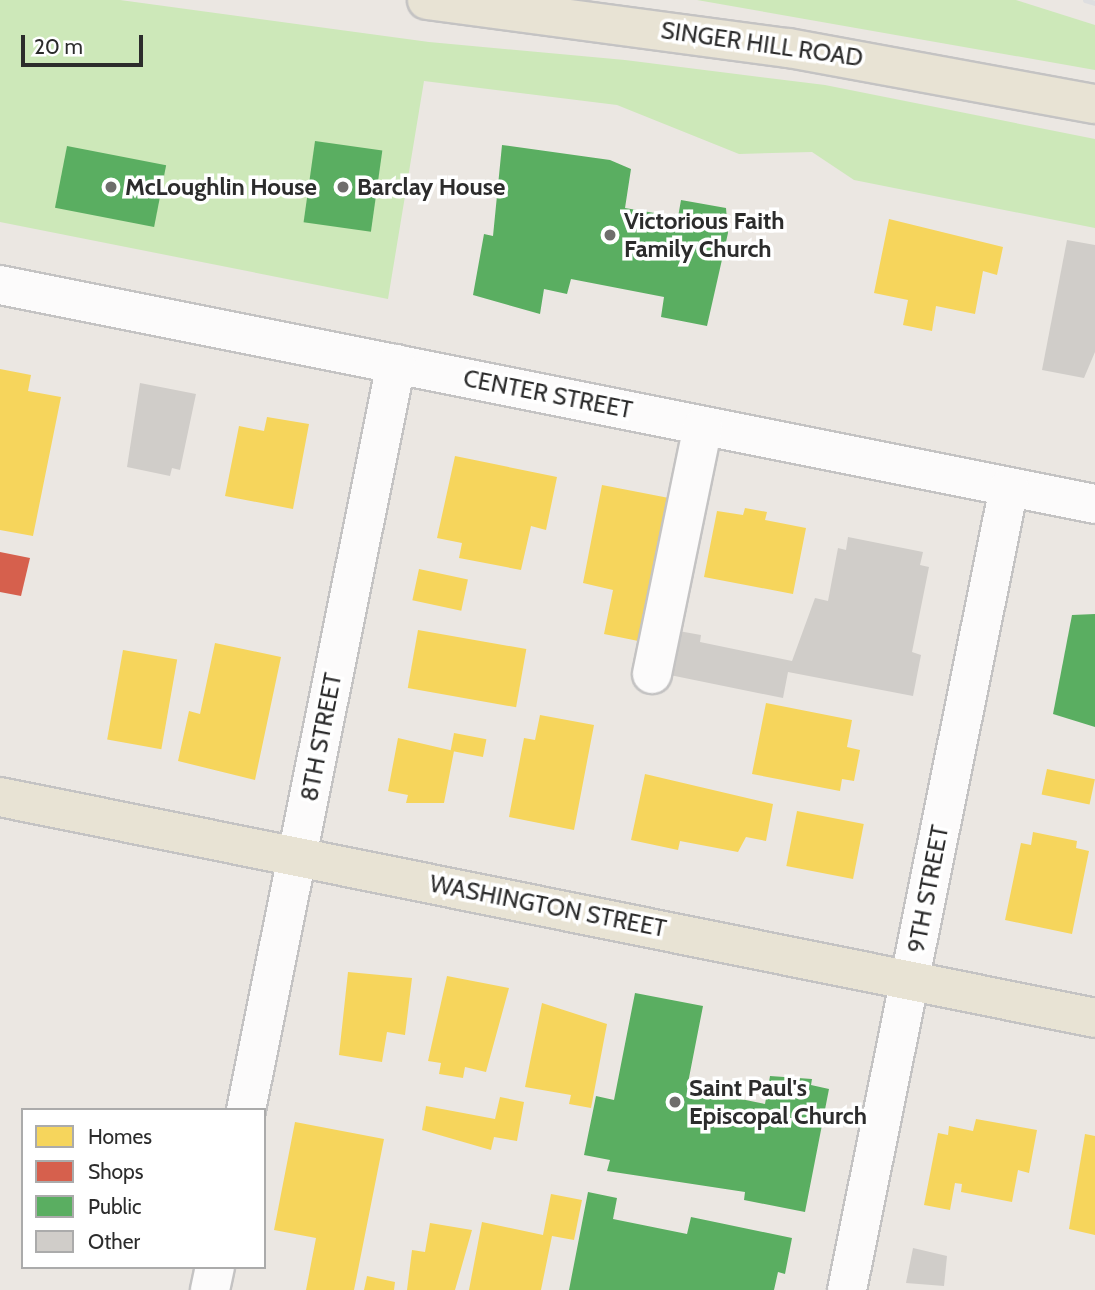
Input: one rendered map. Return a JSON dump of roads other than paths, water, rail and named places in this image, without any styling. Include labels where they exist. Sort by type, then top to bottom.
[{"type":"main road","name":"SINGER HILL ROAD","points":[[427,0],[802,50],[1095,104]]},
{"type":"main road","name":"WASHINGTON STREET","points":[[0,797],[1095,1018]]},
{"type":"street","name":"CENTER STREET","points":[[0,285],[1095,504]]},
{"type":"street","name":"8TH STREET","points":[[246,1108],[396,364]]},
{"type":"street","points":[[652,674],[703,426]]},
{"type":"street","name":"9TH STREET","points":[[847,1290],[1009,487]]},
{"type":"street","points":[[210,1290],[215,1269]]},
{"type":"railway","points":[[1085,0],[1095,3]]},
{"type":"place","name":"McLoughlin House","points":[[111,187]]},
{"type":"place","name":"Barclay House","points":[[343,187]]},
{"type":"place","name":"Victorious Faith Family Church","points":[[610,235]]},
{"type":"place","name":"Saint Paul's Episcopal Church","points":[[675,1102]]}]
